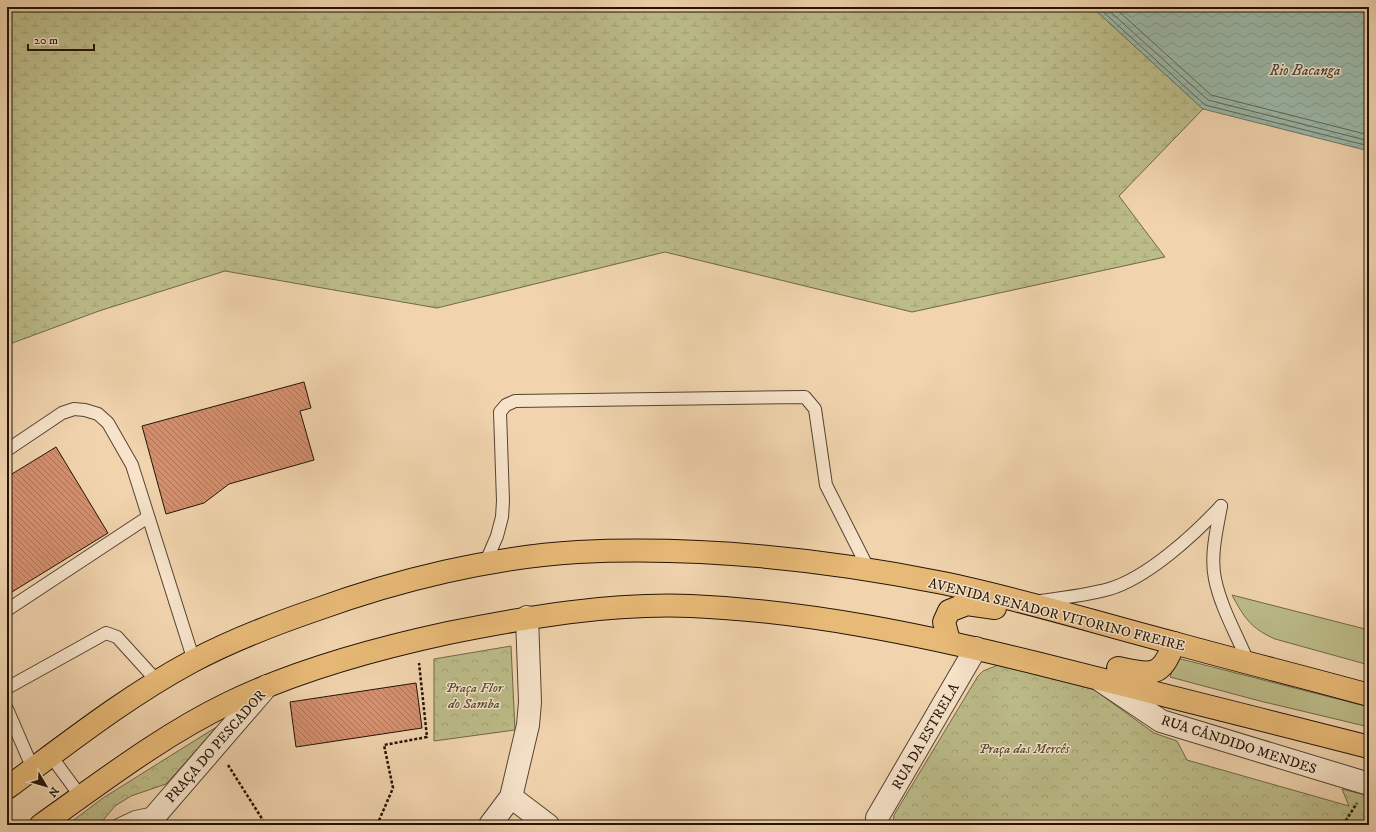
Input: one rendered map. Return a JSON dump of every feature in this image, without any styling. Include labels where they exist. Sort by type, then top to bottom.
[{"type":"main road","name":"AVENIDA SENADOR VITORINO FREIRE","points":[[7,788],[157,681],[194,661],[270,626],[387,585],[484,564],[575,552],[698,551],[828,563],[869,570],[944,584],[1023,602],[1369,695]]},
{"type":"main road","points":[[949,641],[944,626],[946,614],[952,609],[967,604],[977,604],[1036,618],[1091,620]]},
{"type":"main road","points":[[41,825],[162,740],[195,721],[268,686],[402,643],[527,617],[602,608],[690,606],[814,617],[949,641],[1369,747]]},
{"type":"main road","points":[[1036,663],[1072,658],[1146,674],[1156,671],[1163,664],[1174,643]]},
{"type":"street","points":[[490,825],[511,797],[528,725],[530,702],[527,617]]},
{"type":"street","name":"RUA DA ESTRELA","points":[[878,825],[877,818],[976,648]]},
{"type":"street","name":"RUA CÂNDIDO MENDES","points":[[1096,677],[1162,721],[1369,784]]},
{"type":"street","name":"PRAÇA DO PESCADOR","points":[[153,818],[268,686]]},
{"type":"street","points":[[511,797],[548,825]]},
{"type":"lane","points":[[484,564],[502,517],[503,501],[500,412],[506,405],[515,401],[805,397],[815,408],[826,485],[869,570]]},
{"type":"lane","points":[[7,450],[62,413],[74,410],[86,410],[98,414],[108,423],[132,465],[194,661]]},
{"type":"lane","points":[[1023,602],[1061,599],[1115,586],[1144,572],[1168,556],[1204,525],[1221,506],[1214,558],[1215,578],[1220,596],[1248,662]]},
{"type":"lane","points":[[7,610],[148,517]]},
{"type":"lane","points":[[7,688],[106,633],[117,637],[157,681]]},
{"type":"lane","points":[[7,709],[33,769]]},
{"type":"lane","points":[[51,756],[81,797]]},
{"type":"lane","points":[[118,825],[135,817],[153,818]]},
{"type":"path","points":[[377,825],[393,788],[384,745],[427,737],[419,657],[402,643]]},
{"type":"path","points":[[216,746],[266,825]]},
{"type":"green space","points":[[7,7],[1092,7],[1203,109],[1119,196],[1165,257],[912,312],[665,252],[437,308],[225,271],[99,311],[7,345]]},
{"type":"green space","points":[[1232,595],[1369,630],[1369,665],[1275,639],[1266,635],[1259,631],[1244,616]]},
{"type":"green space","name":"Praça Flor do Samba","points":[[511,646],[515,730],[434,741],[434,659]]},
{"type":"green space","points":[[1177,658],[1369,707],[1369,727],[1260,701],[1170,677]]},
{"type":"green space","name":"Praça das Mercês","points":[[998,665],[1086,684],[1154,733],[1177,741],[1187,760],[1349,806],[1342,789],[1369,796],[1369,825],[893,825],[894,815],[978,676],[983,671]]},
{"type":"green space","points":[[218,726],[166,784],[131,796],[115,806],[99,825],[67,825],[103,798]]},
{"type":"water","name":"Rio Bacanga","points":[[1092,7],[1369,7],[1369,151],[1203,109]]},
{"type":"building","points":[[304,382],[311,408],[300,411],[314,460],[229,484],[204,503],[166,514],[142,426]]},
{"type":"building","points":[[56,447],[108,533],[7,595],[7,477]]},
{"type":"building","points":[[416,683],[422,728],[296,747],[290,702]]}]
